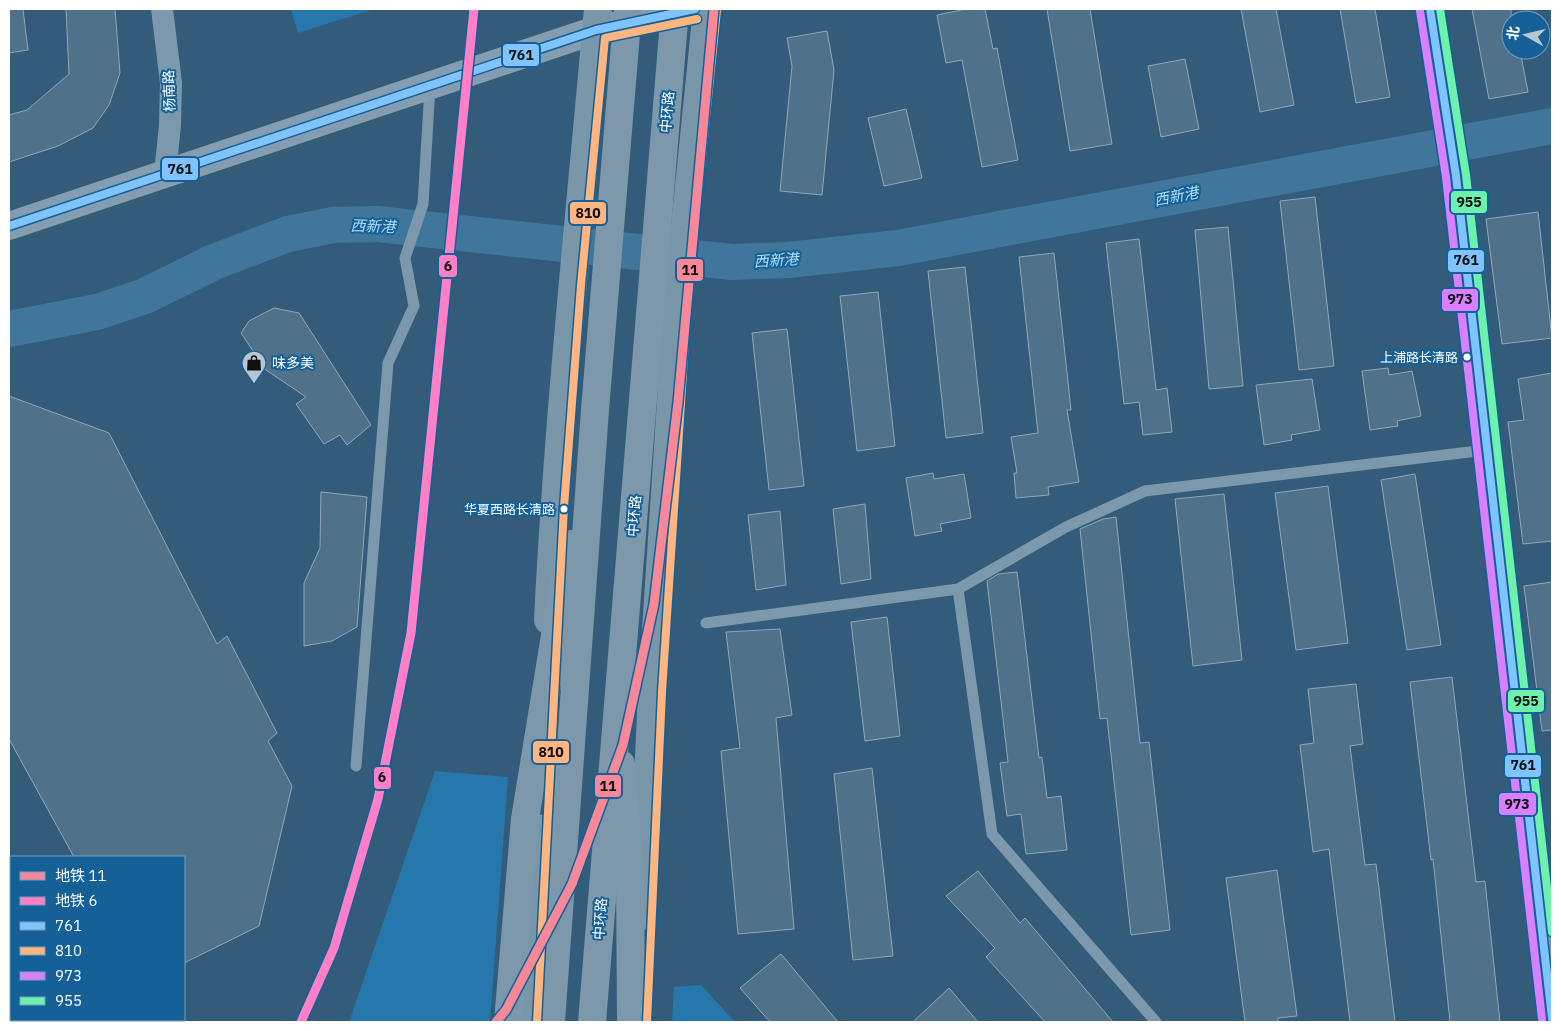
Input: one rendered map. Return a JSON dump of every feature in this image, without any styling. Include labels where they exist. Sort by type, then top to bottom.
[{"type":"highway","points":[[551,1022],[595,410],[628,9]]},
{"type":"highway","name":"中环路","points":[[592,1022],[675,9]]},
{"type":"highway","points":[[508,1022],[526,819],[558,606],[595,410]]},
{"type":"highway","points":[[617,716],[630,876],[631,1022]]},
{"type":"main road","points":[[9,226],[430,85],[597,19],[695,9]]},
{"type":"main road","points":[[637,1022],[652,691],[678,295],[707,9]]},
{"type":"main road","points":[[527,1022],[554,506],[571,284],[597,19]]},
{"type":"street","name":"杨南路","points":[[162,9],[171,83],[170,125],[165,174]]},
{"type":"street","points":[[1430,9],[1456,176],[1552,1018]]},
{"type":"lane","points":[[356,766],[388,363],[414,306],[404,258],[423,204],[430,85]]},
{"type":"lane","points":[[706,623],[958,589],[1066,527],[1144,491],[1486,450]]},
{"type":"lane","points":[[958,589],[992,834],[1156,1022]]},
{"type":"shaded area","points":[[291,9],[374,9],[298,33]]},
{"type":"shaded area","points":[[435,771],[508,777],[490,1022],[349,1022]]},
{"type":"shaded area","points":[[701,985],[735,1022],[672,1022],[674,987]]},
{"type":"building","points":[[9,9],[23,9],[28,50],[9,53]]},
{"type":"building","points":[[66,9],[115,9],[120,73],[109,105],[93,128],[58,146],[9,162],[9,115],[27,110],[69,74]]},
{"type":"building","points":[[966,9],[985,9],[993,49],[997,48],[1018,160],[982,167],[962,60],[946,63],[937,15]]},
{"type":"building","points":[[1047,9],[1090,9],[1112,144],[1070,151]]},
{"type":"building","points":[[1241,9],[1276,9],[1294,105],[1260,112]]},
{"type":"building","points":[[1340,9],[1375,9],[1390,97],[1356,103]]},
{"type":"building","points":[[1472,9],[1511,9],[1501,10],[1501,60],[1522,60],[1528,92],[1489,99]]},
{"type":"building","points":[[827,31],[834,70],[822,195],[780,191],[792,66],[787,38]]},
{"type":"building","points":[[1185,59],[1199,129],[1161,137],[1148,66]]},
{"type":"building","points":[[906,109],[922,178],[884,186],[868,118]]},
{"type":"building","points":[[1315,197],[1334,366],[1299,370],[1280,201]]},
{"type":"building","points":[[1538,212],[1552,338],[1502,344],[1486,219]]},
{"type":"building","points":[[1228,227],[1243,386],[1209,389],[1195,230]]},
{"type":"building","points":[[1139,239],[1156,390],[1167,388],[1172,432],[1143,435],[1139,402],[1124,404],[1106,243]]},
{"type":"building","points":[[1054,253],[1071,410],[1067,410],[1079,482],[1048,487],[1049,495],[1016,498],[1014,473],[1017,473],[1011,437],[1038,433],[1019,257]]},
{"type":"building","points":[[965,267],[983,433],[946,438],[928,271]]},
{"type":"building","points":[[878,292],[895,446],[857,451],[840,296]]},
{"type":"building","points":[[274,308],[299,313],[371,425],[347,445],[340,435],[324,444],[296,404],[306,397],[266,370],[241,333],[249,321]]},
{"type":"building","points":[[787,329],[804,486],[769,490],[752,333]]},
{"type":"building","points":[[1388,368],[1389,375],[1412,371],[1421,416],[1397,421],[1398,426],[1370,430],[1362,371]]},
{"type":"building","points":[[1552,373],[1552,541],[1523,544],[1508,422],[1524,420],[1518,379]]},
{"type":"building","points":[[1312,379],[1320,430],[1291,435],[1292,440],[1264,445],[1256,385]]},
{"type":"building","points":[[9,396],[109,433],[217,644],[227,636],[277,733],[268,741],[292,786],[259,926],[185,963],[185,856],[73,856],[9,739]]},
{"type":"building","points":[[933,473],[934,479],[964,474],[971,518],[940,524],[942,531],[915,536],[906,478]]},
{"type":"building","points":[[1415,474],[1441,645],[1407,650],[1381,480]]},
{"type":"building","points":[[1328,486],[1348,643],[1296,650],[1275,493]]},
{"type":"building","points":[[321,492],[367,497],[357,627],[332,641],[304,646],[304,583],[320,548]]},
{"type":"building","points":[[1224,494],[1242,660],[1193,666],[1175,499]]},
{"type":"building","points":[[865,504],[871,579],[841,584],[833,509]]},
{"type":"building","points":[[780,511],[786,585],[756,590],[748,515]]},
{"type":"building","points":[[1116,517],[1140,743],[1149,742],[1170,930],[1131,935],[1107,718],[1100,719],[1080,529],[1103,519]]},
{"type":"building","points":[[1017,572],[1039,758],[1042,757],[1047,798],[1061,796],[1067,850],[1026,854],[1021,814],[1007,816],[1000,763],[1008,762],[987,581],[998,574]]},
{"type":"building","points":[[1552,582],[1552,730],[1542,731],[1524,586]]},
{"type":"building","points":[[887,617],[900,736],[865,741],[851,622]]},
{"type":"building","points":[[780,629],[792,715],[776,718],[794,929],[738,934],[721,751],[740,748],[726,632]]},
{"type":"building","points":[[1452,677],[1476,882],[1485,881],[1500,1022],[1450,1022],[1433,859],[1431,860],[1410,682]]},
{"type":"building","points":[[1356,684],[1363,744],[1350,746],[1365,865],[1376,864],[1395,1022],[1350,1022],[1329,849],[1313,852],[1300,745],[1314,743],[1308,689]]},
{"type":"building","points":[[872,768],[893,956],[853,960],[834,774]]},
{"type":"building","points":[[1277,870],[1297,1016],[1278,1018],[1278,1022],[1245,1022],[1226,878]]},
{"type":"building","points":[[978,871],[1020,923],[1025,918],[1113,1022],[1045,1022],[986,957],[995,948],[946,896]]},
{"type":"building","points":[[781,954],[838,1022],[770,1022],[740,988]]},
{"type":"building","points":[[949,988],[978,1022],[913,1022]]},
{"type":"waterway","name":"西新港","points":[[9,329],[97,312],[145,296],[214,262],[288,234],[333,225],[377,224],[732,262],[788,260],[898,248],[1552,126]]},
{"type":"metro line","name":"6","points":[[301,1022],[334,948],[378,799],[411,633],[474,9]]},
{"type":"metro line","name":"11","points":[[496,1022],[506,1010],[572,884],[623,745],[654,604],[678,402],[714,9]]},
{"type":"transit line","name":"761","points":[[9,226],[596,30],[695,9]]},
{"type":"transit line","name":"761","points":[[1430,9],[1456,176],[1552,1018]]},
{"type":"transit line","name":"955","points":[[1440,9],[1466,175],[1552,932]]},
{"type":"transit line","name":"810","points":[[647,1022],[662,692],[688,296],[717,10]]},
{"type":"transit line","name":"973","points":[[1420,11],[1446,177],[1542,1019]]},
{"type":"transit line","name":"810","points":[[537,1022],[564,507],[581,285],[605,38],[697,19]]},
{"type":"place","name":"上浦路长清路","points":[[1467,357]]},
{"type":"place","name":"味多美","points":[[254,384]]},
{"type":"place","name":"华夏西路长清路","points":[[564,509]]}]
